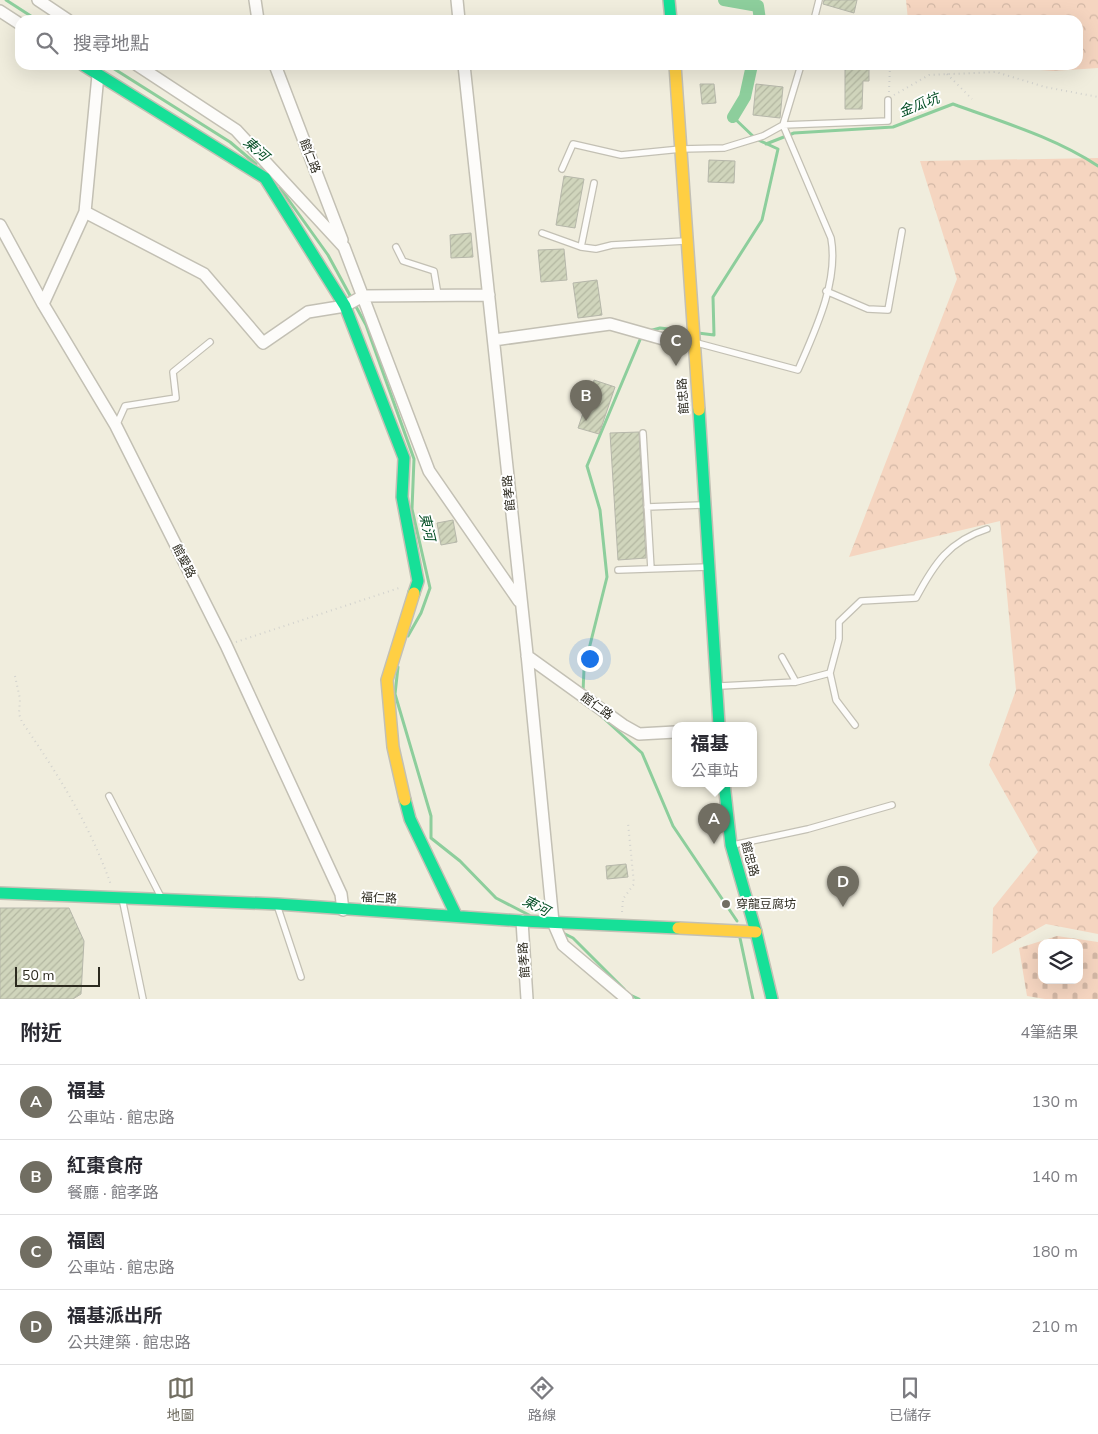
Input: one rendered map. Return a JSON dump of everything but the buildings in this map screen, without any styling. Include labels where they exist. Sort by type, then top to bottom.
[{"type":"street","points":[[38,0],[60,15]]},
{"type":"street","points":[[255,0],[257,15]]},
{"type":"street","points":[[457,0],[458,15]]},
{"type":"street","points":[[669,0],[670,15]]},
{"type":"street","points":[[0,12],[15,21]]},
{"type":"street","points":[[90,70],[265,178],[345,306],[404,458],[402,497],[418,582],[386,680],[393,748],[410,819],[456,915]]},
{"type":"street","points":[[145,70],[236,130],[344,246]]},
{"type":"street","name":"館仁路","points":[[277,70],[429,471],[520,602]]},
{"type":"street","name":"館孝路","points":[[465,70],[527,656],[553,922],[563,945],[627,999]]},
{"type":"street","name":"館忠路","points":[[675,70],[718,686],[718,722]]},
{"type":"street","points":[[43,304],[85,212],[98,75]]},
{"type":"street","points":[[85,212],[204,274],[263,343],[308,312],[345,306],[364,296],[489,295]]},
{"type":"street","name":"館愛路","points":[[0,225],[43,304],[116,426],[226,645],[341,894],[343,910]]},
{"type":"street","points":[[494,340],[610,324],[674,342],[693,342]]},
{"type":"street","name":"館仁路","points":[[527,656],[622,725],[639,734],[672,732]]},
{"type":"street","name":"館忠路","points":[[724,787],[731,845],[756,932],[772,999]]},
{"type":"street","name":"福仁路","points":[[0,893],[162,898],[277,904],[343,910],[456,915],[522,921],[756,932]]},
{"type":"street","name":"館孝路","points":[[522,921],[527,999]]},
{"type":"lane","points":[[815,15],[819,0]]},
{"type":"lane","points":[[693,342],[705,347],[798,370],[823,314],[834,256],[831,238],[783,126],[800,70]]},
{"type":"lane","points":[[562,169],[573,144],[621,155],[681,149],[724,148],[763,136],[783,126],[888,121],[888,100]]},
{"type":"lane","points":[[581,247],[594,183]]},
{"type":"lane","points":[[826,291],[868,309],[888,310],[902,231]]},
{"type":"lane","points":[[542,233],[581,247],[596,249],[612,245],[686,240]]},
{"type":"lane","points":[[396,247],[403,261],[434,271],[438,295]]},
{"type":"lane","points":[[116,426],[125,406],[176,398],[173,372],[210,342]]},
{"type":"lane","points":[[643,433],[651,569]]},
{"type":"lane","points":[[647,507],[705,505]]},
{"type":"lane","points":[[854,724],[836,700],[830,673],[839,640],[839,622],[861,601],[916,598],[932,567],[947,552],[968,535],[987,529]]},
{"type":"lane","points":[[618,570],[709,567]]},
{"type":"lane","points":[[782,657],[796,682]]},
{"type":"lane","points":[[718,686],[796,682],[830,673]]},
{"type":"lane","points":[[109,796],[162,898]]},
{"type":"lane","points":[[731,845],[808,829],[892,805]]},
{"type":"lane","points":[[118,896],[143,999]]},
{"type":"lane","points":[[277,904],[301,976]]},
{"type":"path","points":[[888,100],[890,70]]},
{"type":"path","points":[[888,100],[902,89],[930,75],[996,72],[1045,87],[1098,97]]},
{"type":"path","points":[[946,73],[972,99]]},
{"type":"path","points":[[226,645],[418,582]]},
{"type":"path","points":[[16,676],[20,699],[19,714],[22,722],[83,818],[118,896]]},
{"type":"path","points":[[620,926],[622,899],[634,884],[628,823]]},
{"type":"green space","points":[[906,0],[1098,0],[1098,68],[1083,69],[1083,15],[908,15]]},
{"type":"green space","points":[[1098,158],[1098,934],[1046,924],[992,954],[993,908],[1038,852],[989,765],[1016,690],[1000,521],[849,557],[957,279],[920,161]]},
{"type":"green space","points":[[1057,936],[1078,939],[1048,939]]},
{"type":"green space","points":[[1083,940],[1098,942],[1098,999],[1045,999],[1027,996],[1019,948],[1038,942],[1038,984],[1083,984]]},
{"type":"waterway","name":"東河","points":[[6,0],[29,15]]},
{"type":"waterway","points":[[724,0],[758,6],[759,15]]},
{"type":"waterway","name":"東河","points":[[116,70],[230,142],[256,164]]},
{"type":"waterway","points":[[733,117],[745,97],[751,70]]},
{"type":"waterway","name":"金瓜坑","points":[[766,144],[794,133],[893,127],[953,104],[1046,138],[1098,166]]},
{"type":"waterway","points":[[698,333],[714,335],[713,297],[762,220],[778,149],[756,139],[733,117]]},
{"type":"waterway","name":"東河","points":[[280,188],[328,255],[366,325],[414,459],[412,509],[430,588],[421,613],[408,636]]},
{"type":"waterway","points":[[649,331],[660,328],[687,331]]},
{"type":"waterway","points":[[583,692],[584,669],[607,577],[600,510],[587,466],[642,335]]},
{"type":"waterway","name":"東河","points":[[398,667],[395,694],[431,816],[431,838],[460,861],[496,898],[529,915]]},
{"type":"waterway","points":[[599,714],[642,753],[673,826],[737,921]]},
{"type":"waterway","name":"東河","points":[[561,932],[573,938],[624,989]]},
{"type":"waterway","points":[[740,938],[753,999]]},
{"type":"waterway","name":"東河","points":[[628,994],[639,999]]},
{"type":"traffic: fast","points":[[669,0],[670,15]]},
{"type":"traffic: fast","points":[[91,70],[265,178],[345,306],[404,458],[402,497],[418,581],[414,593]]},
{"type":"traffic: fast","points":[[699,410],[719,722]]},
{"type":"traffic: fast","points":[[724,787],[731,845],[756,932],[772,999]]},
{"type":"traffic: fast","points":[[405,800],[410,819],[456,915]]},
{"type":"traffic: fast","points":[[0,893],[277,904],[522,921],[678,928]]},
{"type":"traffic: slow","points":[[675,70],[699,410]]},
{"type":"traffic: slow","points":[[405,800],[393,747],[387,680],[414,593]]},
{"type":"traffic: slow","points":[[678,928],[756,932]]},
{"type":"place","name":"福園","points":[[676,366]]},
{"type":"place","name":"紅棗食府","points":[[586,421]]},
{"type":"place","name":"福基","points":[[714,844]]},
{"type":"place","name":"穿龍豆腐坊","points":[[726,904]]},
{"type":"place","name":"福基派出所","points":[[843,907]]}]
